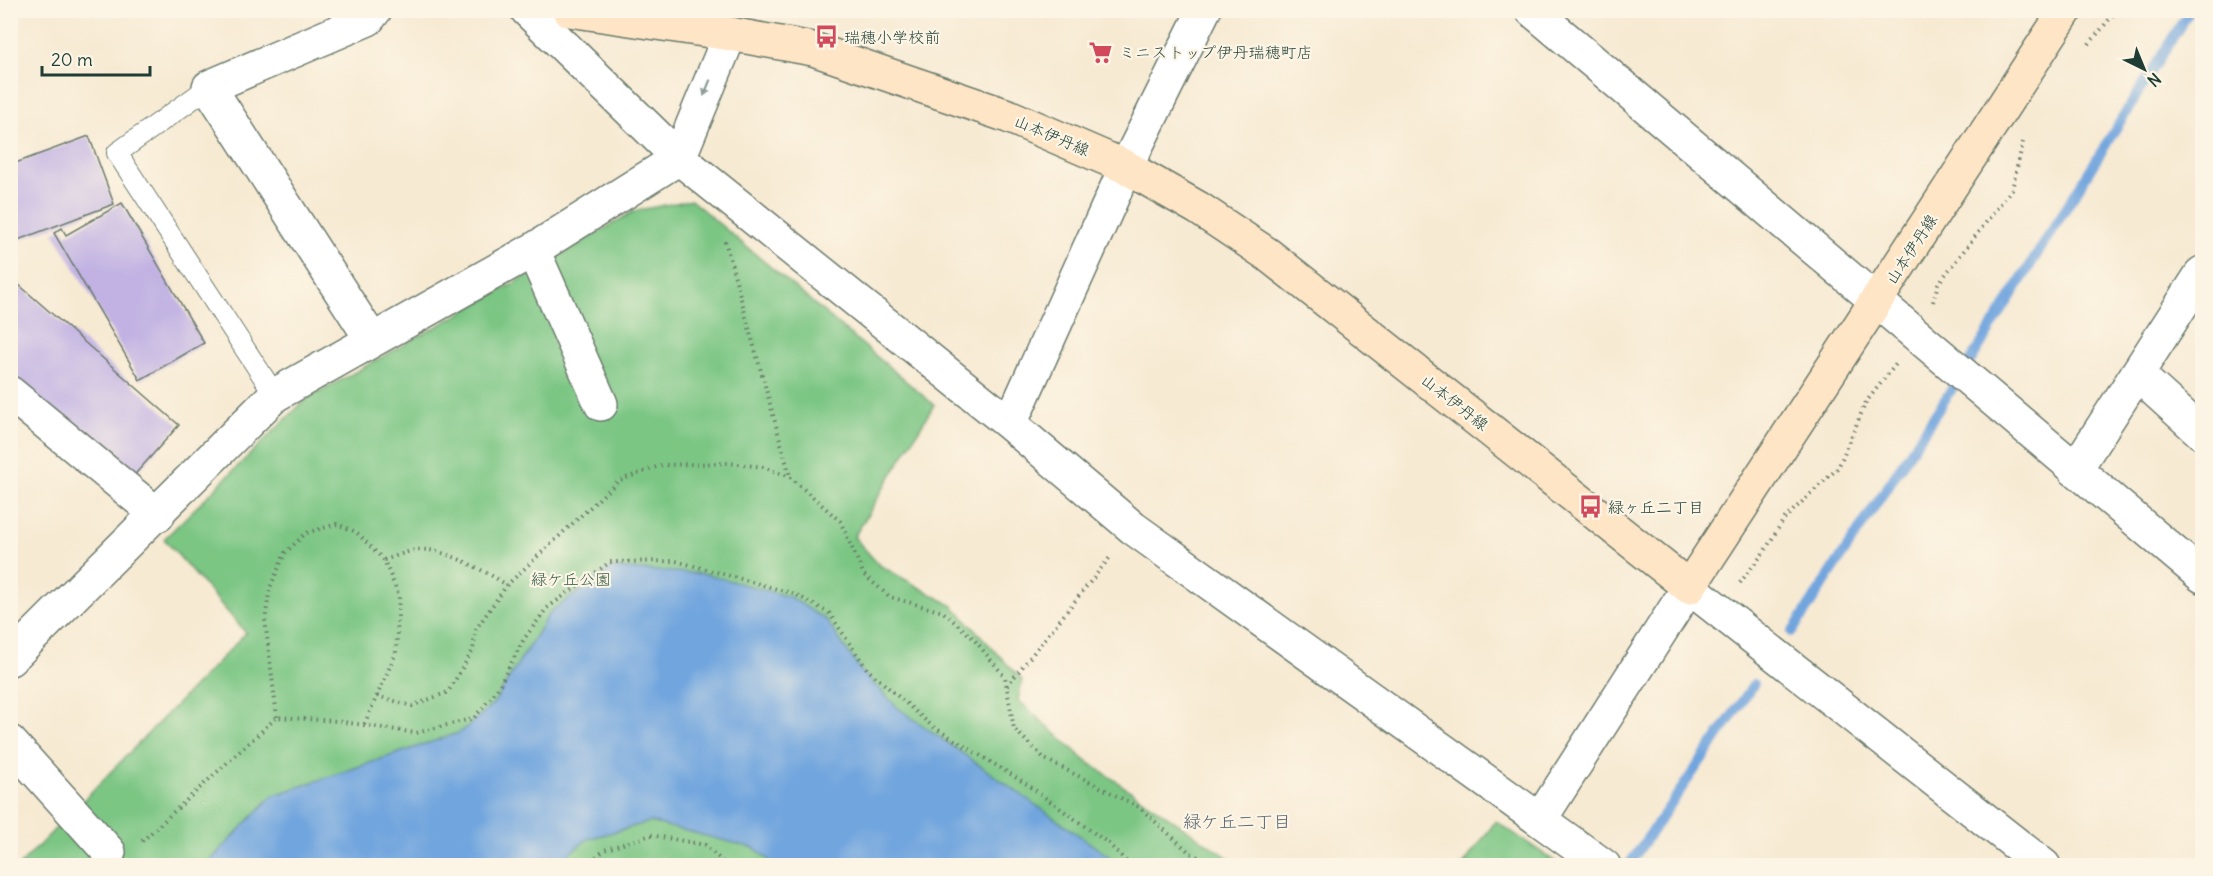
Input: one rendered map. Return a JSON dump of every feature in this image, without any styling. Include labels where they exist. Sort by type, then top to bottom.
[{"type":"main road","name":"山本伊丹線","points":[[569,10],[813,49],[1008,116],[1126,166],[1198,208],[1267,254],[1689,587],[2066,10]]},
{"type":"street","points":[[372,340],[210,87],[368,19],[375,10]]},
{"type":"street","points":[[527,10],[679,158],[1010,424],[1133,528],[1541,818],[1604,866]]},
{"type":"street","points":[[1010,424],[1126,166],[1204,10]]},
{"type":"street","points":[[1532,10],[2202,576]]},
{"type":"street","points":[[10,659],[158,515],[275,395],[533,250],[679,158],[730,34]]},
{"type":"street","points":[[533,250],[601,404]]},
{"type":"street","points":[[2074,470],[2202,273]]},
{"type":"street","points":[[2137,374],[2202,433]]},
{"type":"street","points":[[10,393],[158,515]]},
{"type":"street","points":[[1541,818],[1689,587],[2044,866]]},
{"type":"street","points":[[10,742],[109,852]]},
{"type":"lane","points":[[210,87],[117,153],[275,395]]},
{"type":"path","points":[[2087,47],[2117,10]]},
{"type":"path","points":[[1719,610],[1764,552],[1784,519],[1838,468],[1866,402],[1918,336],[1929,315],[1938,284],[2013,189],[2024,139]]},
{"type":"path","points":[[725,239],[790,477]]},
{"type":"path","points":[[377,696],[412,706],[448,692],[473,650],[476,629],[507,585],[618,481],[662,465],[729,463],[763,467],[790,477],[840,521],[864,575],[890,597],[943,612],[973,638],[1005,677],[1014,729],[1045,759],[1139,807],[1189,852],[1214,866]]},
{"type":"path","points":[[277,717],[265,620],[270,588],[285,553],[306,534],[337,524],[356,532],[384,560],[399,596],[396,653],[364,724]]},
{"type":"path","points":[[1007,687],[1133,528]]},
{"type":"path","points":[[384,560],[417,550],[447,555],[482,569],[507,585]]},
{"type":"path","points":[[109,852],[132,849],[277,717],[364,724],[416,733],[474,718],[497,690],[524,639],[547,608],[610,562],[676,561],[795,594],[829,613],[867,669],[932,726],[1025,783],[1108,843],[1131,866]]},
{"type":"path","points":[[588,866],[604,850],[651,835],[705,845],[727,866]]},
{"type":"green space","name":"緑ケ丘公園","points":[[691,200],[934,405],[854,537],[879,565],[953,606],[1022,680],[1018,700],[1085,760],[1239,865],[19,866],[246,633],[164,539],[305,400],[516,282],[634,211]]},
{"type":"green space","points":[[1496,821],[1560,865],[1463,865]]},
{"type":"water","points":[[612,568],[705,574],[790,597],[826,620],[861,671],[898,708],[1121,865],[775,865],[754,848],[650,822],[588,839],[554,865],[206,865],[272,796],[461,732],[494,703],[550,612]]},
{"type":"building","points":[[89,136],[114,204],[10,243],[10,165]]},
{"type":"building","points":[[122,203],[204,343],[140,380],[54,233],[62,228],[66,235]]},
{"type":"building","points":[[10,277],[179,425],[129,481],[10,377]]},
{"type":"waterway","points":[[1792,632],[1971,360],[2190,10]]},
{"type":"waterway","points":[[1628,866],[1754,684]]},
{"type":"place","name":"瑞穂小学校前","points":[[826,37]]},
{"type":"place","name":"ミニストップ伊丹瑞穂町店","points":[[1101,52]]},
{"type":"place","name":"緑ヶ丘二丁目","points":[[1590,507]]},
{"type":"district","name":"緑ケ丘二丁目","points":[[1237,821]]}]
